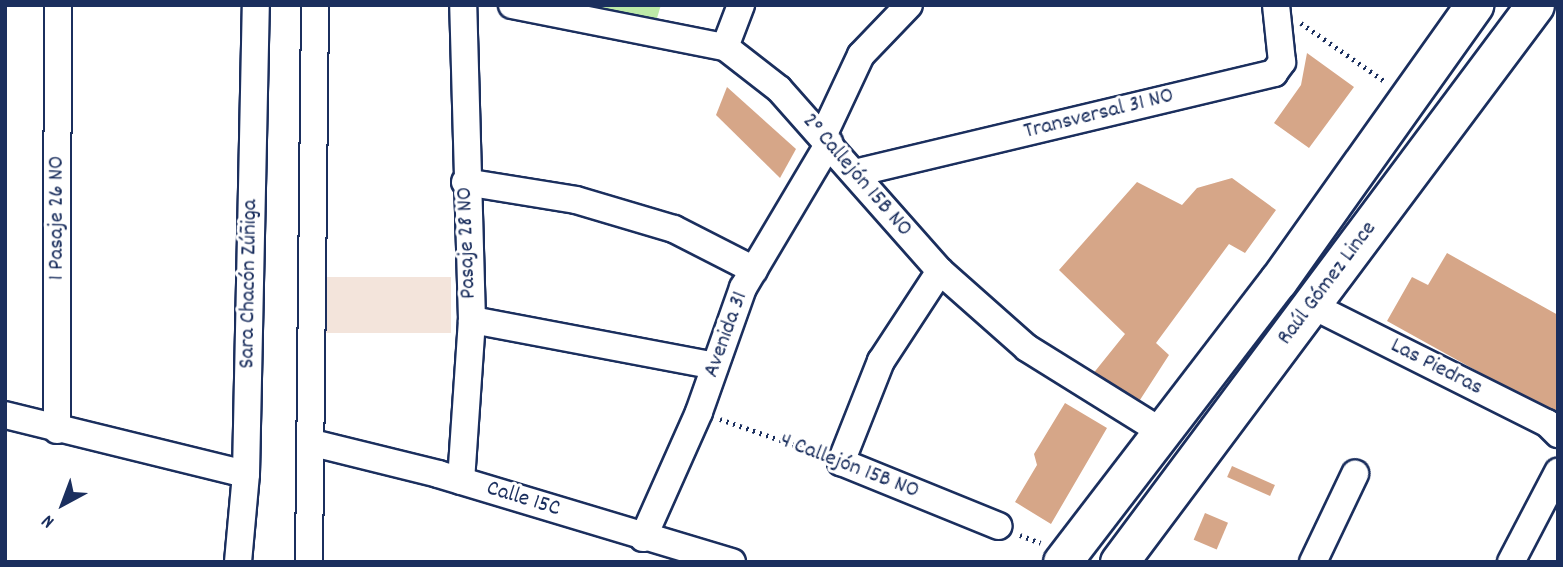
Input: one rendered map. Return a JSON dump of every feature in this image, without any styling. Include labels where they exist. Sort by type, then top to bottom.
[{"type":"main road","name":"Raúl Gómez Lince","points":[[1062,562],[1410,99],[1474,5]]},
{"type":"main road","name":"Raúl Gómez Lince","points":[[1119,562],[1313,306],[1535,5]]},
{"type":"street","name":"1 Pasaje 26 NO","points":[[57,430],[58,5]]},
{"type":"street","name":"Sara Chacón Zúñiga","points":[[238,562],[246,474],[256,5]]},
{"type":"street","points":[[309,562],[313,443],[315,5]]},
{"type":"street","name":"Pasaje 28 NO","points":[[461,481],[472,320],[463,5]]},
{"type":"street","name":"2° Callejón 15B NO","points":[[512,5],[725,47],[779,89],[940,271],[1027,348],[1162,432]]},
{"type":"street","points":[[725,47],[741,5]]},
{"type":"street","name":"Avenida 31","points":[[643,538],[699,412],[754,270],[826,139],[861,55],[909,5]]},
{"type":"street","name":"Transversal 31 NO","points":[[855,173],[1274,72],[1282,62],[1276,5]]},
{"type":"street","points":[[466,182],[576,200],[674,229],[754,270]]},
{"type":"street","points":[[841,461],[881,361],[940,271]]},
{"type":"street","name":"Las Piedras","points":[[1313,306],[1547,424],[1558,434]]},
{"type":"street","points":[[472,320],[715,366]]},
{"type":"street","points":[[5,415],[57,430],[246,474]]},
{"type":"street","name":"Calle 15C","points":[[313,443],[461,481],[643,538],[732,562]]},
{"type":"street","name":"4 Callejón 15B NO","points":[[841,461],[999,526]]},
{"type":"street","points":[[1511,562],[1558,472]]},
{"type":"street","points":[[1313,562],[1355,474]]},
{"type":"path","points":[[1276,5],[1410,99]]},
{"type":"path","name":"4 Callejón 15B NO","points":[[699,412],[841,461]]},
{"type":"shaded area","points":[[326,277],[451,277],[451,333],[326,333]]},
{"type":"green space","points":[[558,5],[661,5],[653,31]]},
{"type":"building","points":[[1307,53],[1354,87],[1309,148],[1274,123],[1301,85]]},
{"type":"building","points":[[727,87],[796,149],[780,178],[716,115]]},
{"type":"building","points":[[1232,178],[1276,210],[1245,253],[1229,244],[1156,343],[1169,355],[1138,403],[1092,375],[1125,334],[1059,270],[1137,182],[1182,205],[1197,188]]},
{"type":"building","points":[[1447,253],[1558,315],[1558,416],[1387,321],[1412,277],[1428,285]]},
{"type":"building","points":[[1065,403],[1107,428],[1051,524],[1015,502],[1037,465],[1034,454]]},
{"type":"building","points":[[1232,466],[1275,485],[1270,496],[1227,477]]},
{"type":"building","points":[[1205,513],[1228,523],[1217,549],[1194,540]]}]
